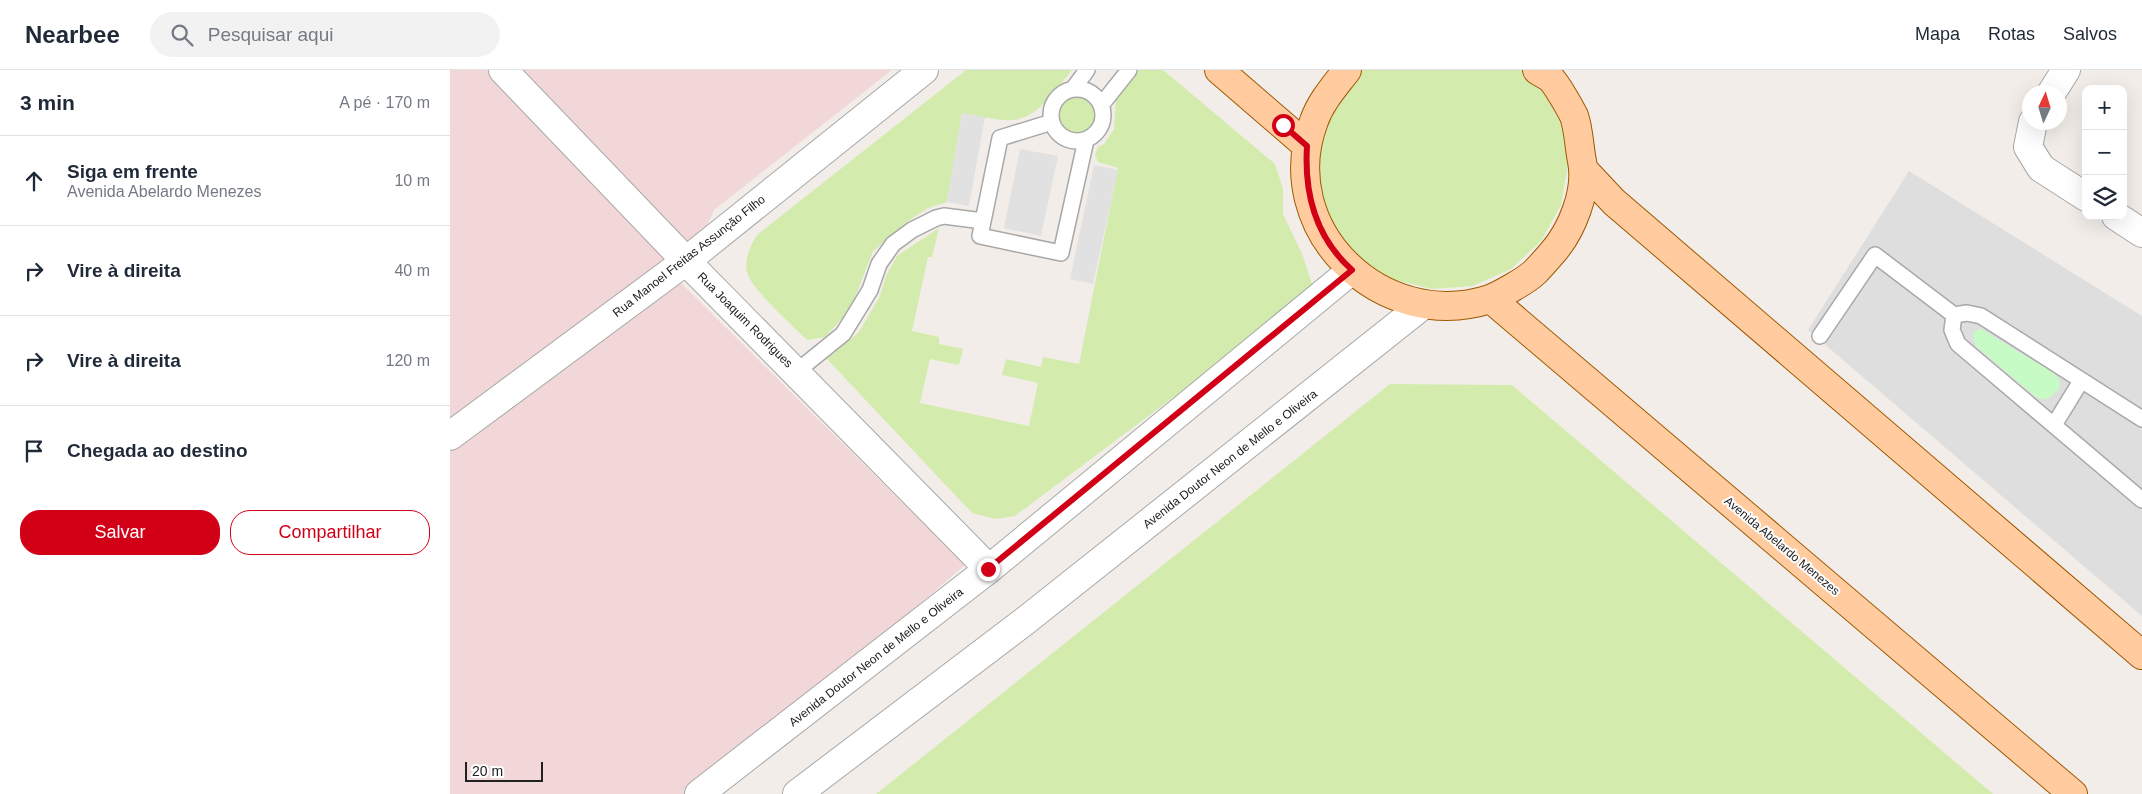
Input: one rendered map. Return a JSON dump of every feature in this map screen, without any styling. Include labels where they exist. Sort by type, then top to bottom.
[{"type":"main road","points":[[1218,70],[1307,146]]},
{"type":"main road","points":[[1347,70],[1321,105],[1313,121],[1307,146],[1306,172],[1310,204],[1323,234],[1342,261],[1352,270],[1374,287],[1403,300],[1423,305],[1467,304],[1491,299],[1534,273],[1562,241],[1579,202],[1584,170],[1574,117],[1551,79],[1537,70]]},
{"type":"main road","points":[[1584,170],[1614,202],[2142,655]]},
{"type":"main road","name":"Avenida Abelardo Menezes","points":[[1491,299],[2073,794]]},
{"type":"street","name":"Rua Joaquim Rodrigues","points":[[503,70],[988,569]]},
{"type":"street","name":"Rua Manoel Freitas Assunção Filho","points":[[450,436],[686,260],[924,70]]},
{"type":"street","points":[[2056,85],[2066,70]]},
{"type":"street","points":[[2031,135],[2041,168],[2082,194]]},
{"type":"street","points":[[2122,220],[2142,233]]},
{"type":"street","name":"Avenida Doutor Neon de Mello e Oliveira","points":[[699,794],[988,569],[1352,270]]},
{"type":"street","name":"Avenida Doutor Neon de Mello e Oliveira","points":[[796,794],[1033,614],[1423,305]]},
{"type":"lane","points":[[1073,89],[1087,70]]},
{"type":"lane","points":[[1102,104],[1129,70]]},
{"type":"lane","points":[[1073,89],[1082,89],[1090,92],[1102,104],[1104,113],[1100,130],[1086,140],[1078,142],[1069,140],[1055,130],[1051,113],[1058,98],[1064,92],[1073,89]]},
{"type":"lane","points":[[1052,122],[1000,138],[980,236],[1061,253],[1086,140]]},
{"type":"lane","points":[[796,372],[844,334],[870,290],[879,264],[893,244],[912,230],[936,218],[944,216],[983,221]]},
{"type":"lane","points":[[1820,336],[1875,255],[1954,315],[1967,313],[1981,316],[2142,419]]},
{"type":"lane","points":[[1954,315],[1952,330],[1958,344],[2142,500]]},
{"type":"lane","points":[[2054,426],[2081,381]]},
{"type":"shaded area","points":[[450,70],[892,70],[714,210],[681,283],[965,565],[699,794],[450,794]]},
{"type":"shaded area","points":[[962,113],[985,117],[969,206],[947,202]]},
{"type":"shaded area","points":[[1020,149],[1058,156],[1041,236],[1004,228]]},
{"type":"shaded area","points":[[1094,165],[1118,170],[1093,284],[1070,279]]},
{"type":"shaded area","points":[[1909,171],[2142,316],[2142,616],[1808,330]]},
{"type":"green space","points":[[966,70],[1072,70],[1047,101],[1031,114],[1022,118],[1001,120],[962,113],[947,202],[928,208],[908,221],[873,251],[847,313],[825,337],[807,340],[764,297],[750,279],[746,262],[754,239]]},
{"type":"green space","points":[[1139,70],[1163,70],[1275,164],[1283,189],[1283,214],[1303,256],[1312,284],[1307,297],[1015,516],[995,519],[972,513],[827,359],[859,332],[880,296],[886,276],[897,256],[939,228],[932,257],[928,257],[912,331],[939,337],[939,344],[963,349],[959,365],[930,359],[920,403],[1029,426],[1038,383],[1002,375],[1006,359],[1041,367],[1043,357],[1079,364],[1118,168],[1098,162],[1095,155],[1098,147],[1104,144],[1114,129],[1116,96]]},
{"type":"green space","points":[[1361,70],[1522,70],[1542,88],[1561,124],[1568,165],[1561,205],[1541,241],[1511,269],[1473,286],[1432,289],[1391,279],[1357,256],[1332,224],[1318,185],[1319,144],[1332,105]]},
{"type":"green space","points":[[1077,97],[1084,98],[1090,103],[1095,109],[1095,123],[1090,129],[1084,134],[1077,135],[1070,134],[1064,129],[1059,123],[1058,116],[1059,109],[1064,103],[1070,98]]},
{"type":"green space","points":[[1981,329],[2054,373],[2060,384],[2055,393],[2047,399],[2037,398],[1976,346],[1973,337],[1974,332]]},
{"type":"green space","points":[[1390,384],[1512,385],[1993,794],[876,794]]},
{"type":"route","points":[[988,569],[1352,270],[1342,261],[1323,234],[1310,204],[1306,172],[1307,146],[1283,125]]}]
